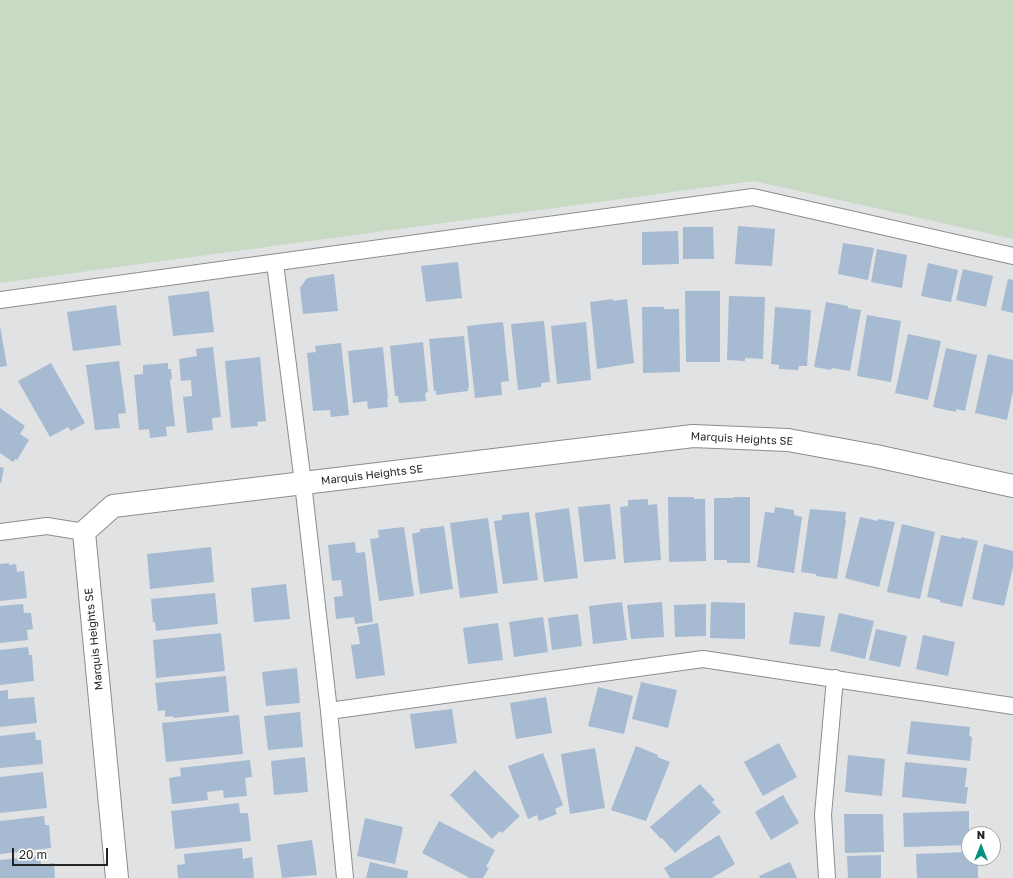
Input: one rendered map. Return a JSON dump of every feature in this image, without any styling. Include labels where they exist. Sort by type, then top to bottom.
[{"type":"street","name":"Marquis Heights SE","points":[[117,878],[84,532],[113,506],[693,436],[788,440],[876,456],[1013,486]]},
{"type":"lane","points":[[0,300],[753,197],[1013,256]]},
{"type":"lane","points":[[275,263],[330,711],[344,878]]},
{"type":"lane","points":[[0,532],[47,526],[84,532]]},
{"type":"lane","points":[[330,711],[703,659],[1013,706]]},
{"type":"lane","points":[[827,878],[823,816],[835,678]]},
{"type":"green space","points":[[0,0],[1013,0],[1013,239],[754,181],[0,283]]},
{"type":"building","points":[[738,226],[775,229],[772,266],[735,264]]},
{"type":"building","points":[[683,227],[713,227],[714,259],[683,259]]},
{"type":"building","points":[[678,231],[679,264],[642,265],[642,232]]},
{"type":"building","points":[[843,243],[874,248],[868,280],[838,274]]},
{"type":"building","points":[[877,249],[907,255],[902,288],[871,282]]},
{"type":"building","points":[[458,262],[462,298],[426,302],[421,266]]},
{"type":"building","points":[[928,263],[958,270],[951,302],[921,296]]},
{"type":"building","points":[[963,269],[993,276],[986,307],[956,300]]},
{"type":"building","points":[[334,274],[338,311],[303,314],[300,288],[307,278]]},
{"type":"building","points":[[1008,279],[1013,280],[1013,313],[1001,310]]},
{"type":"building","points":[[209,291],[214,332],[173,336],[168,296]]},
{"type":"building","points":[[685,291],[720,291],[720,362],[686,362]]},
{"type":"building","points":[[729,296],[765,297],[763,359],[745,358],[745,361],[727,360]]},
{"type":"building","points":[[613,299],[613,301],[627,299],[634,363],[597,369],[590,302]]},
{"type":"building","points":[[826,302],[861,310],[850,371],[814,367]]},
{"type":"building","points":[[116,305],[121,345],[73,351],[67,312]]},
{"type":"building","points":[[642,307],[679,309],[680,372],[643,373]]},
{"type":"building","points":[[775,307],[811,310],[807,366],[799,366],[798,370],[779,369],[779,365],[771,364]]},
{"type":"building","points":[[867,315],[901,321],[891,382],[857,376]]},
{"type":"building","points":[[544,321],[550,382],[541,383],[541,387],[518,390],[511,324]]},
{"type":"building","points":[[503,322],[509,381],[501,382],[502,395],[475,398],[467,326]]},
{"type":"building","points":[[586,322],[591,380],[557,384],[551,326]]},
{"type":"building","points":[[0,326],[7,366],[0,367]]},
{"type":"building","points":[[908,334],[941,341],[928,400],[895,393]]},
{"type":"building","points":[[464,336],[469,387],[468,391],[436,395],[436,391],[434,391],[429,339]]},
{"type":"building","points":[[423,342],[428,392],[425,393],[426,401],[399,403],[398,396],[395,396],[390,346]]},
{"type":"building","points":[[341,343],[349,415],[331,417],[330,410],[313,411],[307,353],[316,352],[315,346]]},
{"type":"building","points":[[213,347],[221,417],[212,418],[213,430],[187,433],[183,397],[192,396],[191,380],[181,381],[179,359],[197,356],[196,349]]},
{"type":"building","points":[[383,347],[388,407],[368,409],[367,401],[353,403],[348,351]]},
{"type":"building","points":[[946,348],[977,355],[965,411],[956,409],[956,412],[933,407]]},
{"type":"building","points":[[988,354],[1013,360],[1013,391],[1007,420],[975,413]]},
{"type":"building","points":[[260,357],[266,421],[257,422],[258,426],[231,428],[225,361]]},
{"type":"building","points":[[119,361],[126,413],[118,414],[120,428],[95,430],[86,365]]},
{"type":"building","points":[[51,363],[85,423],[71,431],[68,427],[50,437],[18,381]]},
{"type":"building","points":[[168,363],[168,369],[171,369],[172,379],[170,380],[175,426],[166,427],[167,436],[150,438],[149,429],[139,430],[134,375],[143,374],[143,365]]},
{"type":"building","points":[[0,408],[25,426],[20,434],[29,440],[17,460],[15,459],[13,462],[0,453]]},
{"type":"building","points":[[0,467],[4,468],[1,483],[0,483]]},
{"type":"building","points":[[668,497],[694,497],[694,499],[705,499],[706,561],[669,562]]},
{"type":"building","points":[[750,497],[750,563],[727,563],[727,560],[714,560],[714,498]]},
{"type":"building","points":[[648,499],[648,505],[657,504],[661,560],[624,563],[620,507],[628,506],[628,500]]},
{"type":"building","points":[[610,504],[616,559],[584,562],[578,507]]},
{"type":"building","points":[[775,507],[794,510],[794,515],[802,517],[794,573],[757,567],[765,512],[774,513]]},
{"type":"building","points":[[569,508],[578,578],[544,582],[535,513]]},
{"type":"building","points":[[810,509],[846,512],[837,579],[801,572]]},
{"type":"building","points":[[529,512],[538,580],[503,584],[494,521],[502,520],[502,515]]},
{"type":"building","points":[[860,517],[878,521],[878,519],[895,522],[879,587],[845,578]]},
{"type":"building","points":[[488,518],[498,593],[460,598],[450,523]]},
{"type":"building","points":[[902,524],[935,532],[920,599],[887,592]]},
{"type":"building","points":[[444,526],[453,589],[420,594],[412,534],[420,532],[420,529]]},
{"type":"building","points":[[404,527],[414,596],[379,601],[370,539],[379,538],[378,530]]},
{"type":"building","points":[[941,535],[961,539],[961,537],[978,541],[962,607],[940,602],[940,600],[927,597]]},
{"type":"building","points":[[355,542],[356,553],[365,552],[373,622],[355,624],[354,617],[336,619],[334,597],[343,596],[341,580],[332,581],[328,545]]},
{"type":"building","points":[[984,544],[1013,551],[1013,567],[1004,606],[972,599]]},
{"type":"building","points":[[211,547],[214,582],[150,589],[147,554]]},
{"type":"building","points":[[9,563],[9,565],[16,564],[17,572],[24,571],[27,598],[0,601],[0,564]]},
{"type":"building","points":[[286,584],[290,619],[254,622],[251,588]]},
{"type":"building","points":[[215,593],[218,624],[156,631],[155,622],[153,622],[151,599]]},
{"type":"building","points":[[622,602],[627,640],[593,644],[589,606]]},
{"type":"building","points":[[662,602],[664,637],[631,639],[627,605]]},
{"type":"building","points":[[711,602],[745,603],[745,639],[710,638]]},
{"type":"building","points":[[23,604],[24,613],[31,613],[33,629],[27,630],[28,640],[0,643],[0,606]]},
{"type":"building","points":[[706,604],[706,636],[675,637],[674,605]]},
{"type":"building","points":[[794,612],[825,616],[820,647],[789,644]]},
{"type":"building","points":[[839,613],[874,621],[865,659],[830,651]]},
{"type":"building","points":[[578,614],[582,646],[552,650],[548,618]]},
{"type":"building","points":[[543,617],[548,652],[514,657],[509,622]]},
{"type":"building","points":[[378,623],[385,675],[356,679],[351,645],[360,644],[357,627]]},
{"type":"building","points":[[498,623],[503,660],[468,664],[463,628]]},
{"type":"building","points":[[876,629],[907,636],[900,667],[869,660]]},
{"type":"building","points":[[221,633],[225,671],[156,678],[153,640]]},
{"type":"building","points":[[923,635],[955,642],[948,676],[916,669]]},
{"type":"building","points":[[28,647],[29,655],[32,655],[34,681],[0,685],[0,650]]},
{"type":"building","points":[[297,668],[300,703],[266,706],[262,672]]},
{"type":"building","points":[[226,676],[229,712],[173,718],[173,716],[165,717],[165,710],[158,711],[155,683]]},
{"type":"building","points":[[641,682],[677,690],[668,728],[632,719]]},
{"type":"building","points":[[598,687],[633,696],[624,734],[588,726]]},
{"type":"building","points":[[8,690],[8,699],[34,697],[37,723],[0,727],[0,691]]},
{"type":"building","points":[[546,697],[552,733],[516,739],[510,703]]},
{"type":"building","points":[[452,709],[457,743],[415,749],[410,714]]},
{"type":"building","points":[[300,712],[303,747],[268,750],[264,716]]},
{"type":"building","points":[[239,715],[243,754],[166,762],[162,723]]},
{"type":"building","points":[[911,721],[970,727],[969,736],[972,737],[970,761],[907,754]]},
{"type":"building","points":[[35,732],[36,740],[41,740],[43,764],[0,768],[0,736]]},
{"type":"building","points":[[779,743],[797,777],[763,796],[744,762]]},
{"type":"building","points":[[636,746],[658,755],[657,757],[670,762],[646,821],[611,810]]},
{"type":"building","points":[[595,748],[605,808],[570,814],[561,754]]},
{"type":"building","points":[[543,753],[563,805],[555,809],[557,814],[539,821],[537,815],[528,819],[508,766]]},
{"type":"building","points":[[848,755],[885,759],[882,796],[845,792]]},
{"type":"building","points":[[305,757],[308,792],[274,795],[271,761]]},
{"type":"building","points":[[250,760],[252,777],[245,778],[247,796],[224,798],[223,790],[207,792],[208,800],[172,804],[169,778],[181,776],[180,768]]},
{"type":"building","points":[[905,762],[967,768],[965,787],[968,787],[966,804],[902,797]]},
{"type":"building","points":[[475,770],[520,816],[502,833],[500,831],[492,839],[450,795]]},
{"type":"building","points":[[43,772],[47,808],[0,813],[0,777]]},
{"type":"building","points":[[700,784],[715,800],[712,802],[721,812],[675,853],[650,827]]},
{"type":"building","points":[[783,795],[799,823],[771,840],[755,812]]},
{"type":"building","points":[[239,803],[240,813],[248,813],[251,841],[175,849],[171,811]]},
{"type":"building","points":[[969,811],[969,826],[961,826],[961,845],[904,847],[903,813]]},
{"type":"building","points":[[844,814],[883,814],[884,852],[845,853]]},
{"type":"building","points":[[44,816],[45,825],[49,825],[51,848],[0,854],[0,821]]},
{"type":"building","points":[[365,818],[403,827],[395,864],[357,856]]},
{"type":"building","points":[[439,821],[495,850],[486,867],[489,868],[483,878],[470,878],[422,853]]},
{"type":"building","points":[[719,835],[735,864],[712,878],[670,878],[664,868]]},
{"type":"building","points":[[312,840],[317,875],[282,878],[277,845]]},
{"type":"building","points":[[242,848],[243,859],[252,857],[254,878],[178,878],[177,865],[185,864],[184,854]]},
{"type":"building","points":[[961,852],[961,866],[978,866],[978,878],[917,878],[916,854]]},
{"type":"building","points":[[881,855],[881,878],[848,878],[847,856]]},
{"type":"building","points":[[40,856],[41,865],[54,863],[55,878],[0,878],[0,860]]},
{"type":"building","points":[[370,862],[408,871],[407,878],[366,878]]},
{"type":"building","points":[[790,862],[797,878],[760,878],[759,876]]}]
